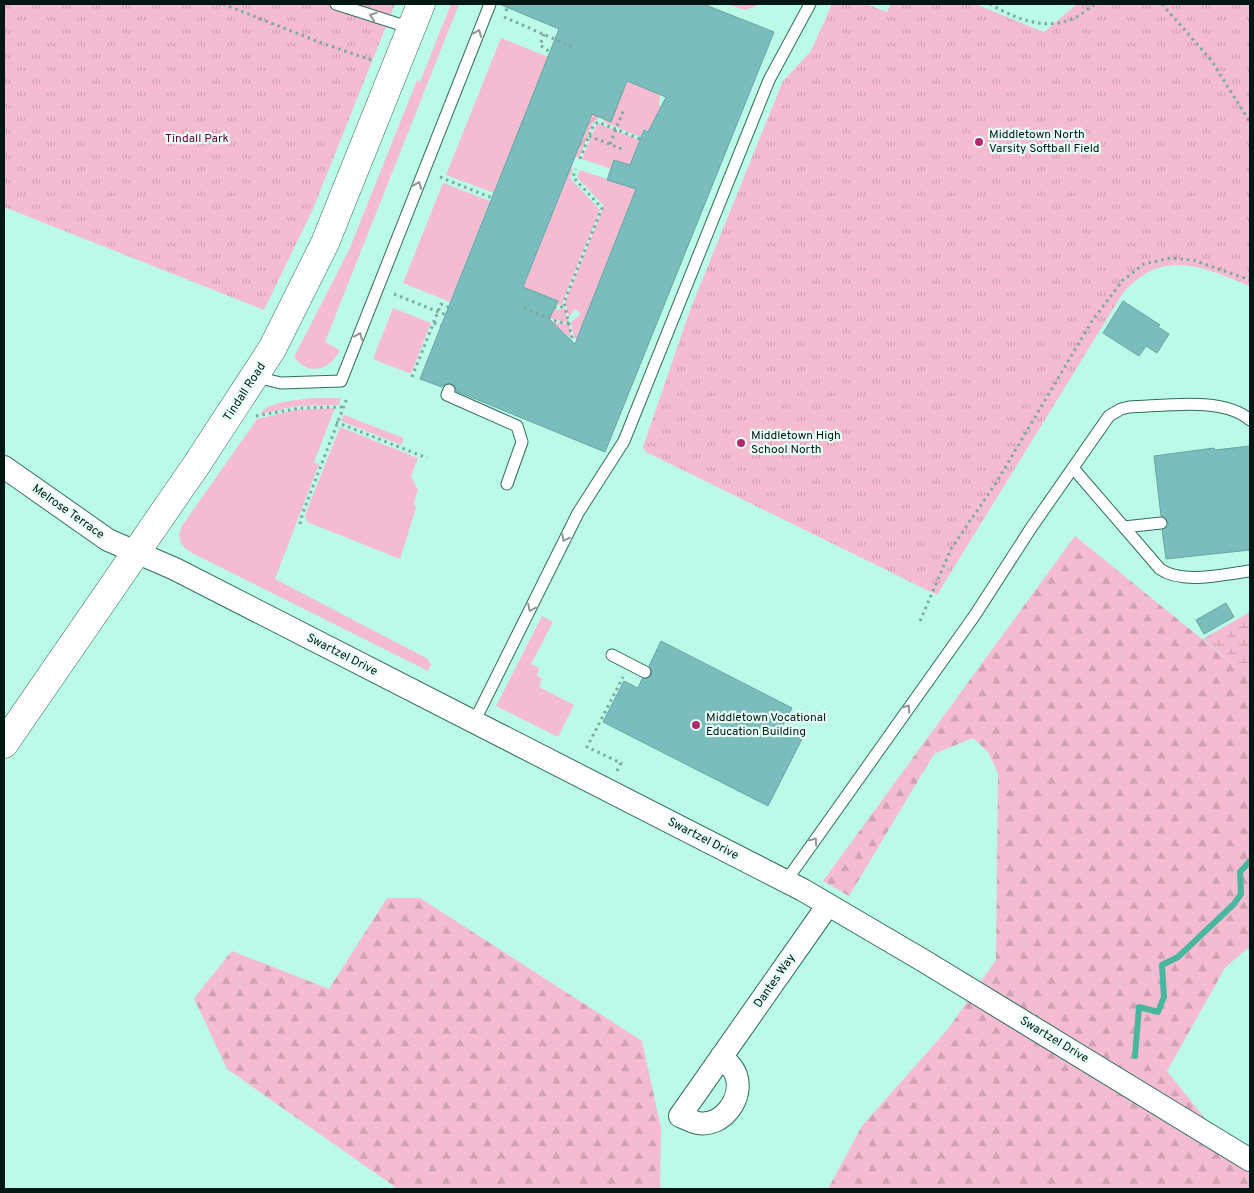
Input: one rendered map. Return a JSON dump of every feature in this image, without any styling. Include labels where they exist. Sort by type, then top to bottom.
[{"type":"street","name":"Tindall Road","points":[[4,744],[256,377],[296,303],[325,243],[416,16]]},
{"type":"street","name":"Melrose Terrace","points":[[4,467],[108,540],[136,552]]},
{"type":"street","name":"Swartzel Drive","points":[[136,552],[175,570],[786,881],[828,904],[1250,1160]]},
{"type":"street","name":"Dantes Way","points":[[721,1057],[828,904]]},
{"type":"lane","points":[[336,4],[416,16]]},
{"type":"lane","points":[[256,377],[281,383],[341,381],[490,4]]},
{"type":"lane","points":[[474,722],[578,513],[624,441],[769,80],[810,4]]},
{"type":"lane","points":[[449,390],[447,395],[512,422],[521,431],[522,442],[507,484]]},
{"type":"lane","points":[[786,881],[975,615],[1105,422],[1121,409],[1214,406],[1239,412],[1250,420]]},
{"type":"lane","points":[[1073,468],[1160,569],[1182,578],[1250,571]]},
{"type":"lane","points":[[1124,527],[1162,523]]},
{"type":"lane","points":[[612,655],[645,672]]},
{"type":"path","points":[[223,4],[319,42],[374,61]]},
{"type":"path","points":[[990,4],[1022,19],[1048,24],[1075,18],[1095,4]]},
{"type":"path","points":[[1162,4],[1211,60],[1250,122]]},
{"type":"path","points":[[504,17],[575,48]]},
{"type":"path","points":[[544,34],[540,45],[550,52]]},
{"type":"path","points":[[610,144],[624,109]]},
{"type":"path","points":[[580,158],[594,126],[602,118]]},
{"type":"path","points":[[600,122],[640,138]]},
{"type":"path","points":[[589,136],[622,149]]},
{"type":"path","points":[[572,338],[564,302],[602,208],[573,177],[576,169]]},
{"type":"path","points":[[440,177],[492,198]]},
{"type":"path","points":[[920,622],[951,549],[996,483],[1092,321],[1123,280],[1144,264],[1158,259],[1181,258],[1208,264],[1250,280]]},
{"type":"path","points":[[394,294],[446,314]]},
{"type":"path","points":[[412,377],[441,304],[448,308]]},
{"type":"path","points":[[554,307],[565,306]]},
{"type":"path","points":[[524,308],[558,322],[570,323]]},
{"type":"path","points":[[434,323],[441,326]]},
{"type":"path","points":[[300,524],[336,422],[347,398]]},
{"type":"path","points":[[256,416],[300,408],[342,406]]},
{"type":"path","points":[[336,422],[427,458]]},
{"type":"path","points":[[617,771],[621,763],[587,746],[619,687],[622,677]]},
{"type":"green space","name":"Tindall Park","points":[[4,4],[395,4],[313,209],[264,310],[4,207]]},
{"type":"green space","points":[[451,4],[459,4],[325,342],[340,350],[336,357],[325,366],[313,369],[306,367],[294,357],[349,250],[417,80],[420,82]]},
{"type":"green space","points":[[733,4],[760,4],[746,10],[732,6]]},
{"type":"green space","points":[[832,4],[866,4],[887,12],[891,4],[975,4],[1044,32],[1077,4],[1250,4],[1250,286],[1214,272],[1181,265],[1166,266],[1151,271],[1136,281],[1121,296],[937,595],[646,452],[643,447],[690,310],[783,81],[811,51]]},
{"type":"green space","points":[[501,38],[548,57],[494,193],[446,175]]},
{"type":"green space","points":[[608,74],[660,94],[659,105],[668,111],[641,179],[582,159],[596,125],[600,124],[639,140],[635,151],[645,126],[640,137],[604,122]]},
{"type":"green space","points":[[604,82],[594,114],[600,117],[593,123],[579,158],[575,156]]},
{"type":"green space","points":[[571,167],[573,168],[570,178],[600,210],[563,301],[564,305],[555,305],[557,300],[526,288],[520,301],[558,310],[565,308],[568,322],[542,315],[518,301]]},
{"type":"green space","points":[[580,170],[636,189],[577,339],[574,338],[571,322],[581,314],[575,309],[569,317],[565,302],[604,206],[577,177]]},
{"type":"green space","points":[[443,183],[490,201],[450,302],[403,283]]},
{"type":"green space","points":[[393,308],[431,323],[411,374],[373,359]]},
{"type":"green space","points":[[526,310],[557,323],[569,324],[570,337]]},
{"type":"green space","points":[[314,398],[341,398],[339,405],[297,406],[260,414],[270,406]]},
{"type":"green space","points":[[335,408],[314,462],[319,464],[275,579],[428,659],[431,665],[428,671],[192,553],[182,545],[179,534],[182,526],[257,419],[295,410]]},
{"type":"green space","points":[[344,415],[404,438],[401,445],[341,421]]},
{"type":"green space","points":[[340,427],[418,458],[411,476],[418,490],[414,503],[416,508],[400,559],[307,522],[305,515]]},
{"type":"green space","points":[[1075,536],[1250,678],[1250,946],[1225,968],[1167,1071],[1250,1175],[1250,1189],[828,1189],[862,1126],[948,1029],[996,960],[998,773],[988,752],[973,738],[934,754],[849,896],[823,881]]},
{"type":"green space","points":[[1250,612],[1250,678],[1203,639]]},
{"type":"green space","points":[[542,616],[553,622],[531,664],[539,668],[537,676],[542,679],[539,687],[574,705],[558,737],[496,706]]},
{"type":"green space","points":[[387,898],[420,898],[642,1041],[661,1128],[660,1189],[398,1189],[227,1069],[194,998],[232,951],[329,989]]},
{"type":"building","points":[[499,4],[703,4],[774,32],[605,452],[456,391],[455,386],[451,383],[445,384],[442,387],[420,379],[559,29]],"holes":[[[627,81],[666,97],[648,132],[644,130],[630,165],[614,160],[607,180],[636,189],[575,344],[549,319],[558,301],[523,287],[592,114],[611,122]]]},
{"type":"building","points":[[1123,301],[1160,325],[1158,327],[1169,334],[1157,353],[1146,346],[1139,356],[1103,333]]},
{"type":"building","points":[[1250,446],[1250,550],[1166,559],[1162,530],[1168,526],[1168,522],[1161,516],[1154,456],[1214,448],[1215,450]]},
{"type":"building","points":[[1226,603],[1234,617],[1204,634],[1196,620]]},
{"type":"building","name":"Middletown Vocational Education Building","points":[[661,641],[792,708],[782,727],[803,737],[768,806],[603,722],[624,681],[638,688],[642,679],[651,676],[652,671],[649,666]]},
{"type":"waterway","points":[[1135,1056],[1139,1007],[1158,1012],[1164,997],[1162,965],[1178,957],[1234,904],[1241,894],[1240,872],[1250,861]]},
{"type":"place","name":"Middletown North Varsity Softball Field","points":[[979,142]]},
{"type":"place","name":"Middletown High School North","points":[[741,443]]},
{"type":"place","name":"Middletown Vocational Education Building","points":[[696,725]]}]
